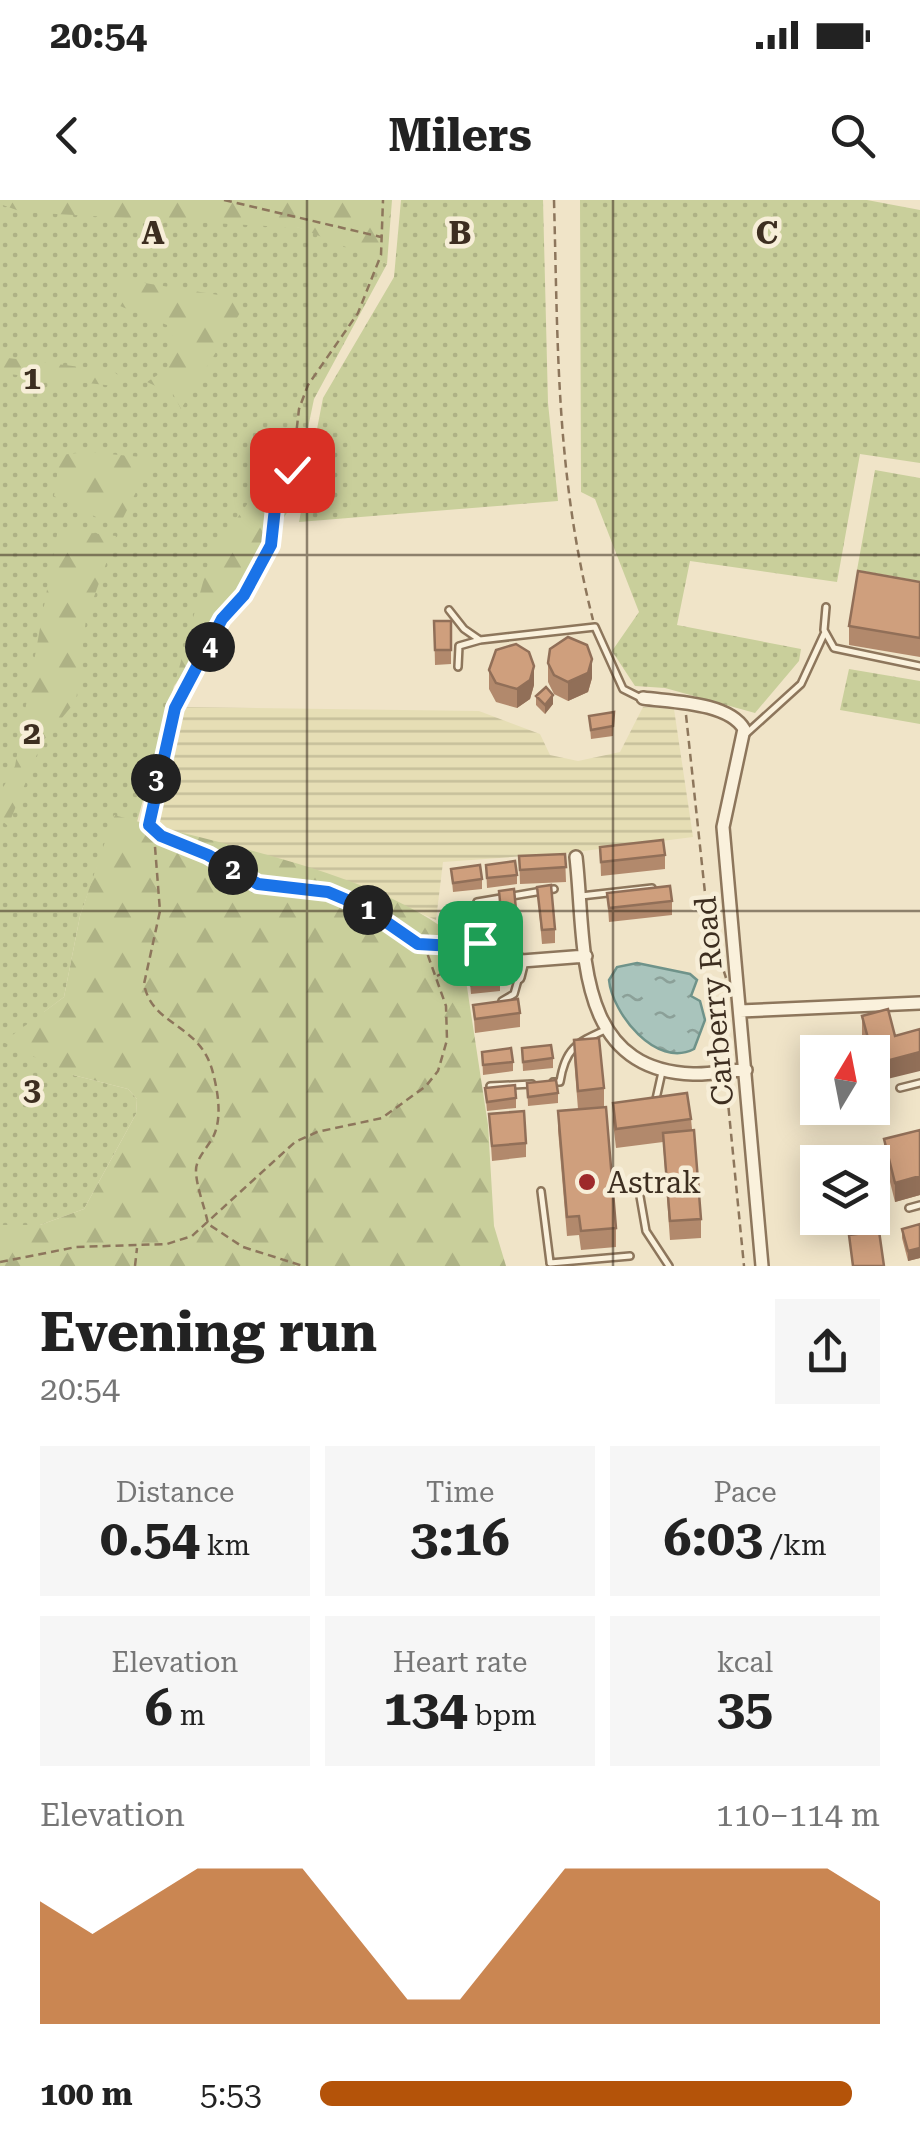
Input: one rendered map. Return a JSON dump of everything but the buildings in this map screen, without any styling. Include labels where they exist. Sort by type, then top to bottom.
[{"type":"street","points":[[643,698],[728,716],[740,722],[745,735]]},
{"type":"street","name":"Carberry Road","points":[[745,735],[727,794],[723,826],[762,1266]]},
{"type":"street","points":[[576,857],[590,996],[605,1030],[626,1052],[663,1069],[693,1074],[746,1070]]},
{"type":"street","points":[[461,931],[522,962],[586,956]]},
{"type":"street","points":[[518,977],[522,962]]},
{"type":"street","points":[[740,1010],[920,1002]]},
{"type":"lane","points":[[745,735],[801,684],[825,632],[826,607]]},
{"type":"lane","points":[[449,610],[464,630],[480,640]]},
{"type":"lane","points":[[458,667],[458,646],[595,627],[624,689],[643,698]]},
{"type":"lane","points":[[825,632],[834,648],[920,666]]},
{"type":"lane","points":[[580,896],[665,887]]},
{"type":"lane","points":[[444,922],[461,931],[478,902],[554,890]]},
{"type":"lane","points":[[491,1004],[514,994],[518,977]]},
{"type":"lane","points":[[490,1086],[560,1082],[564,1058],[572,1045],[605,1030]]},
{"type":"lane","points":[[656,1099],[663,1069]]},
{"type":"lane","points":[[900,1088],[920,1082]]},
{"type":"lane","points":[[638,1184],[646,1232],[669,1266]]},
{"type":"lane","points":[[541,1191],[550,1265],[630,1256]]},
{"type":"lane","points":[[909,1208],[920,1205]]},
{"type":"path","points":[[224,200],[382,237]]},
{"type":"path","points":[[303,1266],[243,1246],[208,1224],[196,1167],[218,1120],[213,1072],[205,1048],[196,1036],[169,1022],[146,995],[144,984],[160,911],[148,814],[175,708],[222,619],[244,595],[271,545],[275,508],[292,470],[299,409],[308,386],[358,312],[381,255],[382,200]]},
{"type":"path","points":[[554,200],[556,350],[566,492],[595,627]]},
{"type":"path","points":[[685,704],[708,920],[733,991]]},
{"type":"path","points":[[0,1262],[76,1247],[166,1244],[192,1236],[294,1142],[318,1132],[382,1118],[426,1086],[438,1071],[447,1040],[446,1006],[432,961],[418,944],[366,908],[328,892],[258,884],[208,855],[153,831]]},
{"type":"path","points":[[437,976],[452,968],[454,946],[461,931]]},
{"type":"path","points":[[418,944],[454,946]]},
{"type":"path","points":[[725,1070],[744,1266]]},
{"type":"path","points":[[135,1266],[138,1245]]},
{"type":"shaded area","points":[[180,707],[479,711],[540,734],[550,755],[578,761],[620,752],[643,707],[674,709],[693,837],[568,853],[443,862],[436,920],[341,879],[155,827]]},
{"type":"green space","points":[[0,200],[185,200],[321,233],[387,264],[314,399],[292,505],[174,686],[137,822],[115,816],[80,916],[64,997],[44,1012],[73,1075],[128,1089],[137,1099],[136,1114],[84,1209],[40,1225],[0,1225]]},
{"type":"green space","points":[[0,200],[392,200],[387,264],[300,228],[22,212],[0,204]]},
{"type":"green space","points":[[401,200],[543,200],[548,403],[558,501],[299,522],[323,398],[394,277]]},
{"type":"green space","points":[[580,200],[867,200],[920,210],[920,463],[860,454],[837,582],[690,561],[677,625],[801,649],[799,661],[755,713],[665,688],[635,686],[612,651],[639,612],[595,499],[581,492]]},
{"type":"green space","points":[[120,279],[237,298],[243,308],[181,409],[173,394],[147,382],[168,368],[176,343],[167,325],[115,304]]},
{"type":"green space","points":[[0,357],[113,371],[123,379],[114,386],[0,373]]},
{"type":"green space","points":[[86,452],[153,458],[118,528],[54,496],[60,455]]},
{"type":"green space","points":[[284,452],[277,529],[174,686],[214,543],[226,534]]},
{"type":"green space","points":[[875,470],[920,478],[920,581],[857,570]]},
{"type":"green space","points":[[58,529],[116,536],[86,619],[76,701],[42,742],[8,826],[0,819],[0,793],[15,766]]},
{"type":"green space","points":[[849,669],[920,681],[920,724],[840,710]]},
{"type":"green space","points":[[114,815],[343,878],[427,917],[460,941],[488,1125],[494,1226],[506,1266],[0,1266],[0,1225],[40,1225],[84,1209],[136,1114],[137,1099],[128,1089],[73,1075],[3,1042],[64,997],[80,916]]},
{"type":"water","points":[[637,963],[690,974],[697,980],[691,996],[700,1001],[705,1020],[694,1049],[680,1053],[665,1051],[651,1045],[627,1022],[609,980],[617,967]]},
{"type":"place","name":"Astrak","points":[[587,1182]]},
{"type":"route","points":[[292,470],[275,508],[271,545],[244,595],[222,619],[175,708],[148,814],[149,825],[161,836],[208,855],[258,884],[328,892],[366,908],[418,944],[454,946],[455,928],[480,943]]}]
